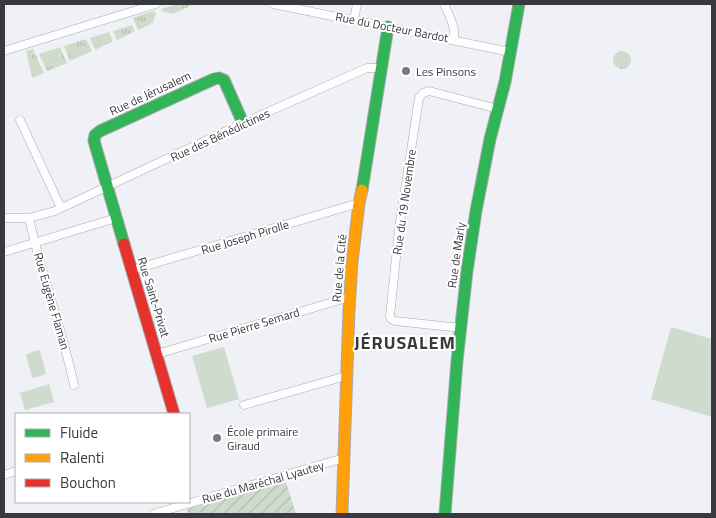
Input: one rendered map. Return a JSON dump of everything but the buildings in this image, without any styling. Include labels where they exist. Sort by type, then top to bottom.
[{"type":"street","points":[[4,51],[143,6],[156,4]]},
{"type":"street","name":"Rue du Docteur Bardot","points":[[273,4],[511,52]]},
{"type":"street","points":[[354,20],[357,4]]},
{"type":"street","points":[[444,4],[452,24],[454,40]]},
{"type":"street","name":"Rue de Marly","points":[[445,514],[454,386],[467,271],[490,139],[505,82],[519,4]]},
{"type":"street","name":"Rue de la Cité","points":[[342,514],[352,262],[359,203],[388,27]]},
{"type":"street","name":"Rue des Bénédictines","points":[[4,218],[29,218],[61,208],[243,123],[367,68],[381,68]]},
{"type":"street","name":"Rue de Jérusalem","points":[[107,187],[94,142],[95,135],[100,131],[214,79],[220,78],[224,80],[243,123]]},
{"type":"street","name":"Rue du 19 Novembre","points":[[461,328],[395,321],[390,316],[399,229],[419,98],[423,93],[429,91],[498,109]]},
{"type":"street","points":[[20,120],[61,208]]},
{"type":"street","name":"Rue Saint-Privat","points":[[107,187],[174,413]]},
{"type":"street","name":"Rue Joseph Pirolle","points":[[132,270],[359,203]]},
{"type":"street","name":"Rue Eugène Flaman","points":[[29,218],[74,385]]},
{"type":"street","points":[[4,252],[116,218]]},
{"type":"street","name":"Rue Pierre Semard","points":[[157,354],[350,297]]},
{"type":"street","points":[[244,405],[346,376]]},
{"type":"street","name":"Rue du Maréchal Lyautey","points":[[153,514],[337,460],[344,460]]},
{"type":"green space","points":[[178,4],[188,4],[190,6],[173,14],[161,9]]},
{"type":"green space","points":[[153,11],[156,13],[153,23],[138,30],[133,18]]},
{"type":"green space","points":[[132,25],[135,31],[117,40],[113,31]]},
{"type":"green space","points":[[109,32],[113,41],[95,50],[90,38]]},
{"type":"green space","points":[[86,39],[92,51],[70,61],[64,46]]},
{"type":"green space","points":[[60,47],[67,63],[47,71],[39,54]]},
{"type":"green space","points":[[33,49],[44,73],[32,78],[26,51]]},
{"type":"green space","points":[[618,51],[626,51],[631,56],[629,67],[618,69],[613,64],[613,56]]},
{"type":"green space","points":[[671,327],[712,339],[712,417],[651,399]]},
{"type":"green space","points":[[224,347],[239,399],[207,408],[192,356]]},
{"type":"green space","points":[[38,350],[40,351],[46,374],[34,378],[32,377],[26,355]]},
{"type":"green space","points":[[49,384],[54,402],[25,410],[20,393]]},
{"type":"green space","points":[[285,479],[296,514],[188,514],[187,509]]},
{"type":"traffic: fast","points":[[445,514],[457,361],[467,271],[490,139],[505,82],[519,4]]},
{"type":"traffic: fast","points":[[362,190],[388,27]]},
{"type":"traffic: fast","points":[[124,244],[94,141],[95,135],[100,131],[219,78],[224,80],[243,123]]},
{"type":"traffic: slow","points":[[342,514],[349,310],[352,262],[362,190]]},
{"type":"traffic: jam","points":[[124,244],[174,413]]},
{"type":"place","name":"Les Pinsons","points":[[406,71]]},
{"type":"place","name":"École primaire Giraud","points":[[217,438]]},
{"type":"district","name":"JÉRUSALEM","points":[[405,342]]}]
